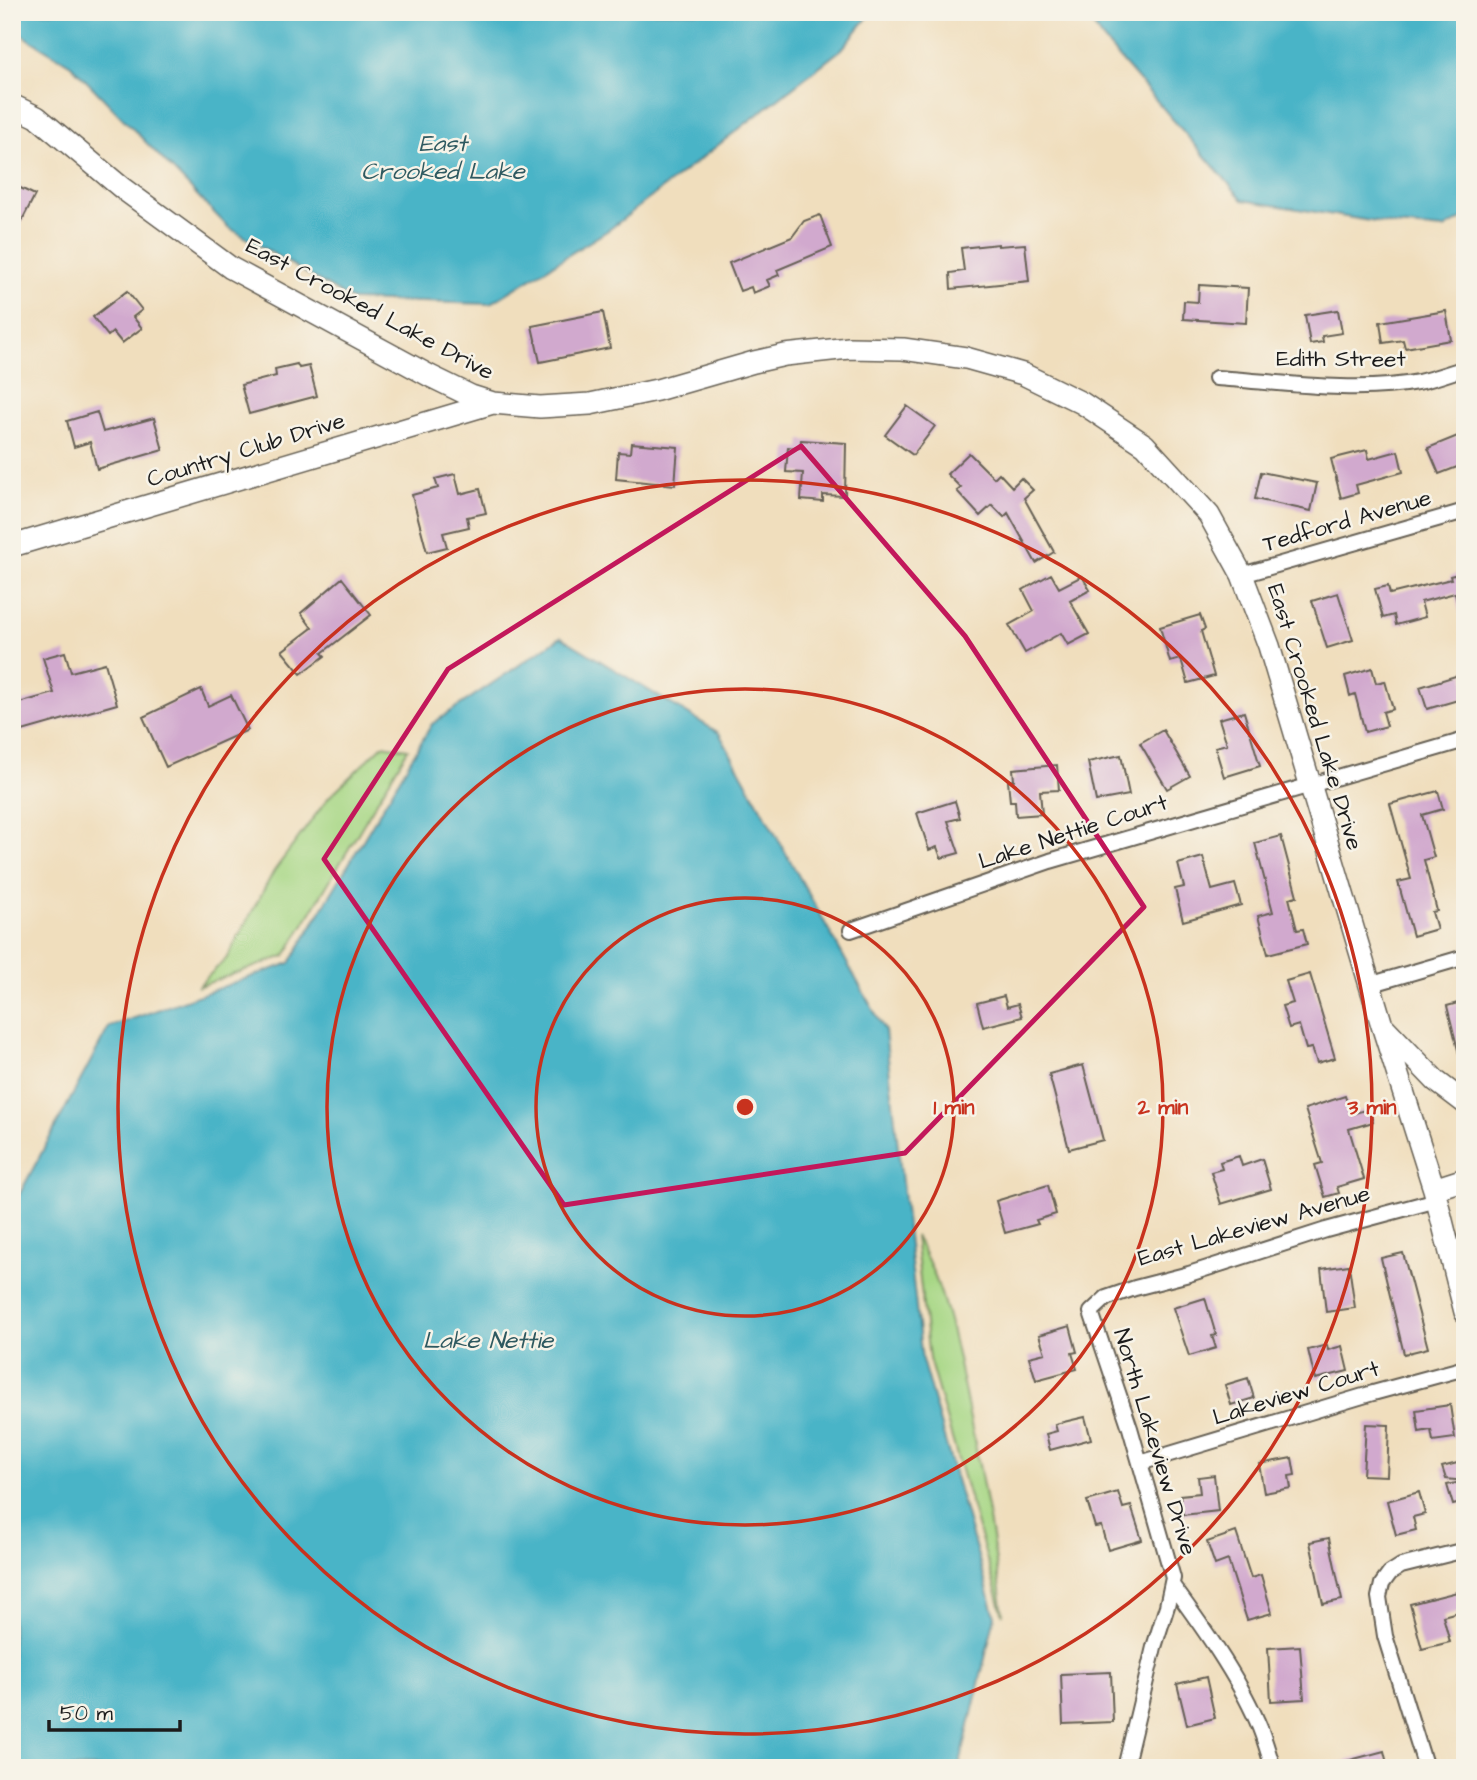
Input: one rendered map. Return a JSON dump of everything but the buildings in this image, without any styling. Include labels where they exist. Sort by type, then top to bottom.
[{"type":"street","name":"East Crooked Lake Drive","points":[[12,105],[37,117],[122,188],[231,268],[430,376],[471,396],[493,403],[540,407],[590,404],[657,390],[785,355],[849,348],[903,349],[966,358],[1023,374],[1082,403],[1145,445],[1209,515],[1242,575],[1269,646],[1369,985],[1435,1194],[1465,1312]]},
{"type":"street","name":"Edith Street","points":[[1216,378],[1331,386],[1389,386],[1418,382],[1465,368]]},
{"type":"street","name":"Country Club Drive","points":[[12,546],[493,403]]},
{"type":"street","name":"Tedford Avenue","points":[[1242,575],[1465,511]]},
{"type":"street","name":"Lake Nettie Court","points":[[851,930],[1050,862],[1465,740]]},
{"type":"street","points":[[1369,985],[1465,957]]},
{"type":"street","name":"East Crooked Lake Drive","points":[[1381,1022],[1436,1082],[1465,1103]]},
{"type":"street","name":"East Lakeview Avenue","points":[[1091,1312],[1106,1298],[1189,1274],[1435,1194],[1465,1179]]},
{"type":"street","name":"North Lakeview Drive","points":[[1091,1312],[1140,1463],[1173,1578],[1172,1586]]},
{"type":"street","name":"Lakeview Court","points":[[1140,1463],[1465,1368]]},
{"type":"street","points":[[1426,1768],[1385,1636],[1379,1597],[1382,1584],[1390,1573],[1401,1566],[1465,1549]]},
{"type":"street","points":[[1125,1768],[1154,1647],[1172,1586]]},
{"type":"street","points":[[1172,1586],[1197,1619],[1244,1696],[1258,1722],[1273,1768]]},
{"type":"highlighted area","points":[[801,446],[965,636],[1144,907],[905,1153],[564,1205],[324,859],[448,669]]},
{"type":"green space","points":[[383,745],[408,749],[285,956],[197,987],[227,958],[274,871],[329,797]]},
{"type":"green space","points":[[915,1236],[942,1296],[954,1339],[987,1509],[1003,1615],[929,1359]]},
{"type":"water","name":"East Crooked Lake","points":[[12,12],[872,12],[842,49],[610,229],[490,304],[352,300],[228,227],[71,65],[12,29]]},
{"type":"water","points":[[1084,12],[1465,12],[1465,217],[1444,229],[1394,225],[1243,200],[1101,37]]},
{"type":"water","name":"Lake Nettie","points":[[561,637],[719,733],[885,1031],[922,1360],[995,1616],[959,1768],[12,1768],[12,1208],[109,1027],[290,963],[432,724]]}]
